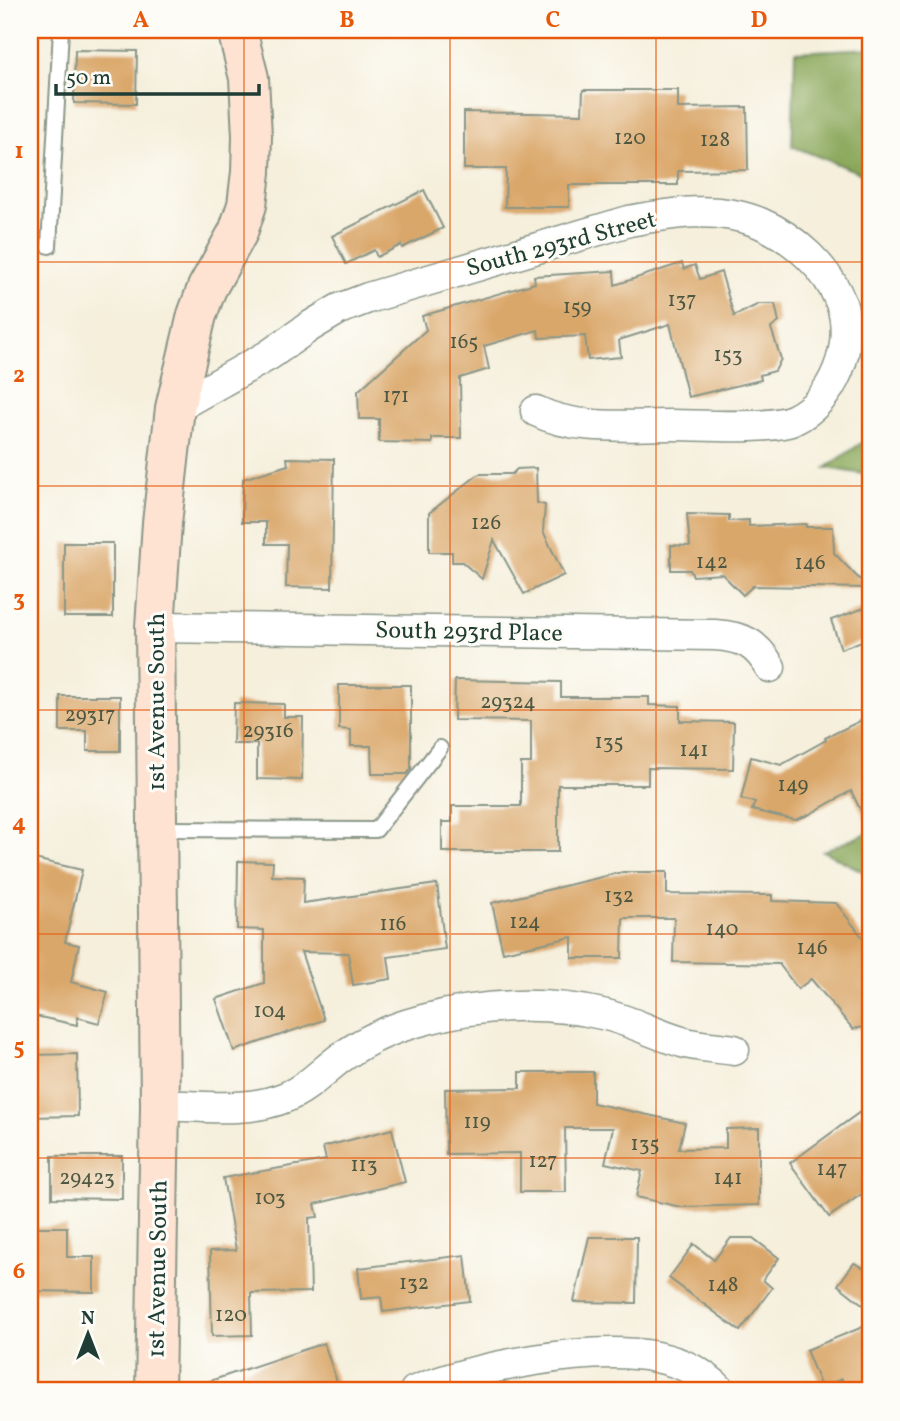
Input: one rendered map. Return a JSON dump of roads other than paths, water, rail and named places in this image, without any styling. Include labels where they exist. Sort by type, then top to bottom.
[{"type":"street","name":"1st Avenue South","points":[[155,1391],[160,1105],[155,627],[162,523],[175,408],[197,315],[207,288],[238,232],[247,205],[251,172],[249,78],[237,30]]},
{"type":"street","name":"South 293rd Street","points":[[175,408],[269,355],[339,309],[629,220],[673,213],[729,214],[772,229],[792,241],[813,260],[828,279],[841,303],[844,315],[844,348],[835,378],[806,413],[790,421],[759,425],[624,425],[563,421],[536,411]]},
{"type":"street","name":"South 293rd Place","points":[[155,627],[715,635],[729,636],[760,650],[770,667]]},
{"type":"street","points":[[160,1105],[245,1106],[277,1101],[302,1088],[345,1055],[389,1031],[422,1020],[488,1009],[525,1006],[601,1014],[682,1042],[734,1050]]},
{"type":"street","points":[[415,1391],[495,1368],[610,1353],[655,1357],[677,1363],[703,1375],[721,1391]]},
{"type":"lane","points":[[49,246],[61,30]]},
{"type":"lane","points":[[156,830],[376,830],[440,748]]}]
